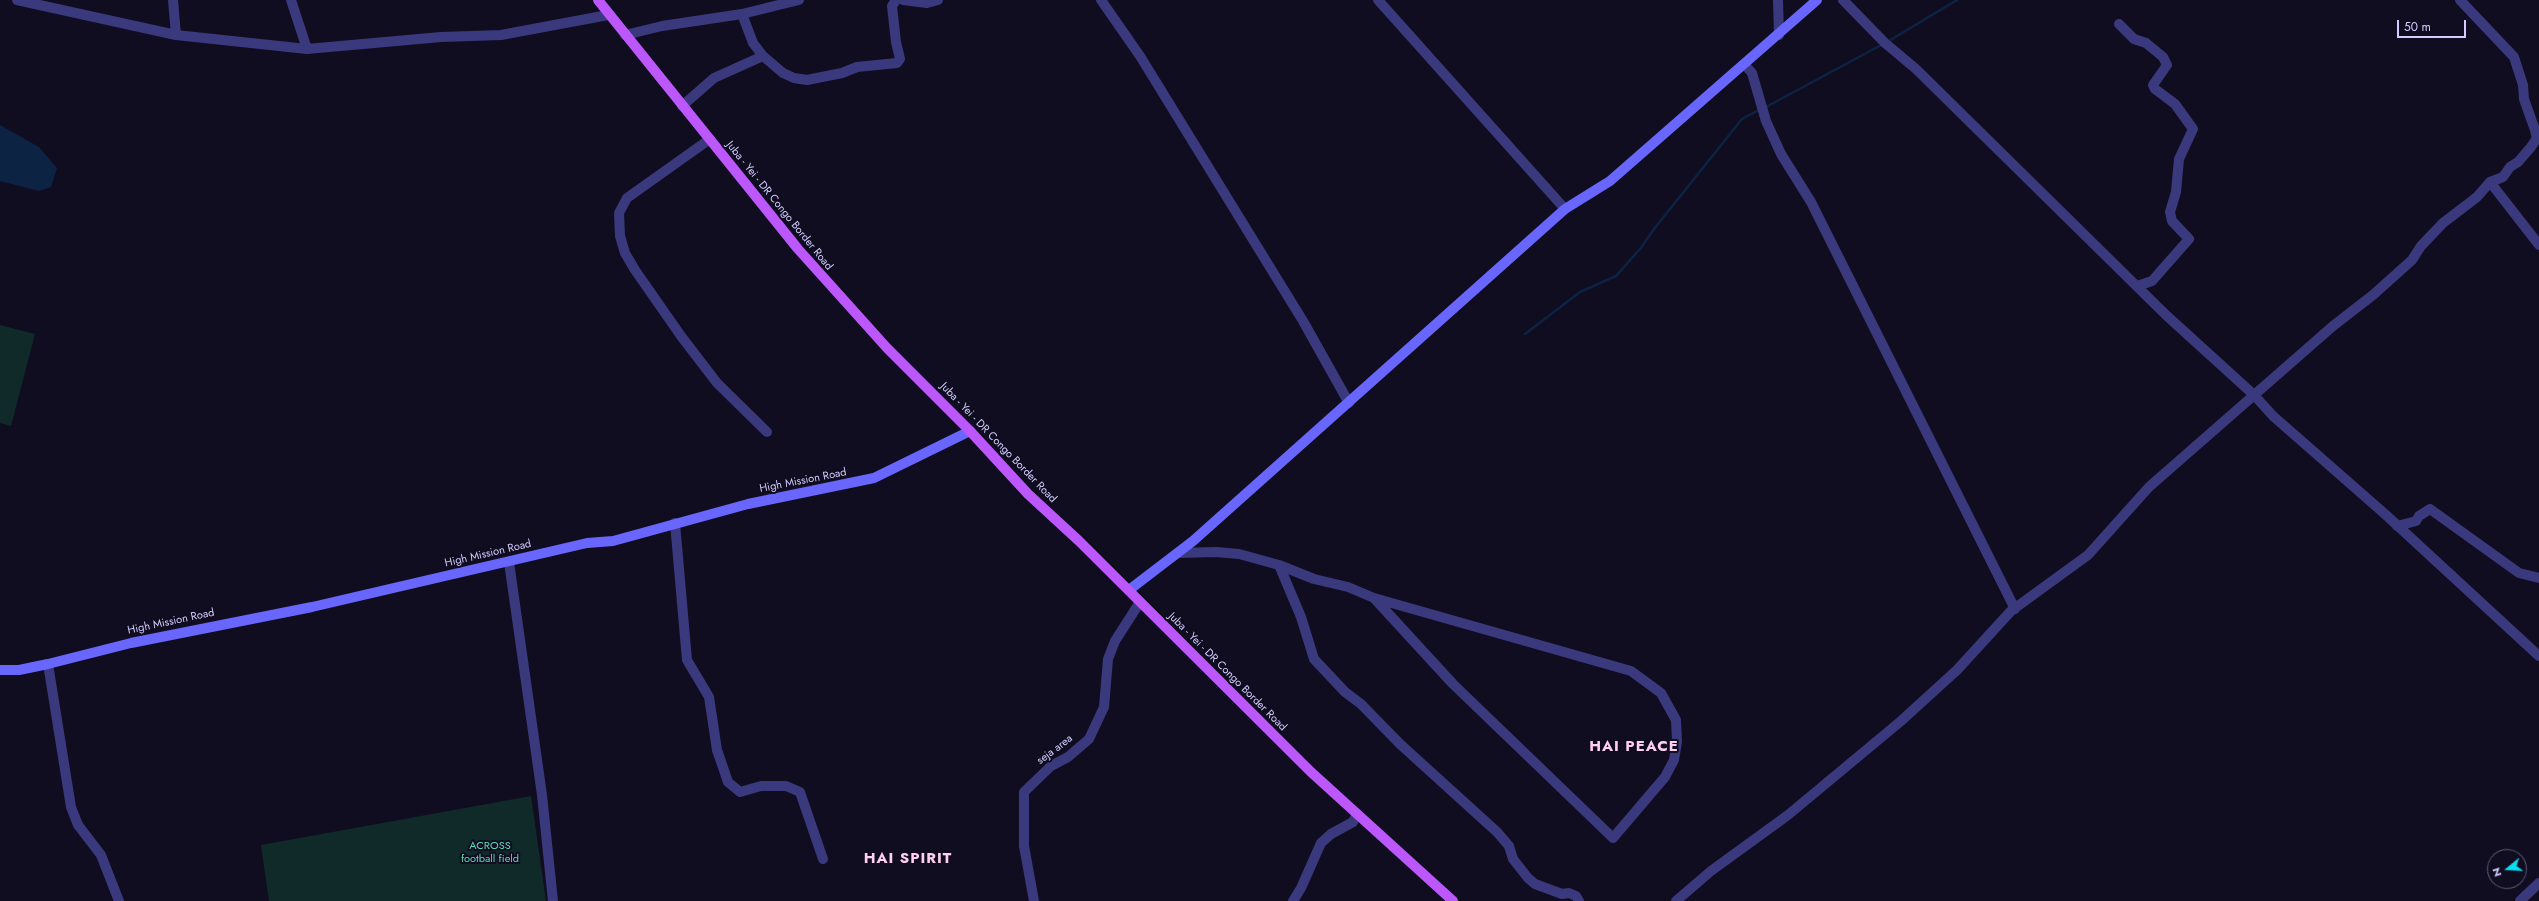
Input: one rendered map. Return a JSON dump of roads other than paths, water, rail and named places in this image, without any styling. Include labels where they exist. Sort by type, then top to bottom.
[{"type":"main road","name":"Juba - Yei - DR Congo Border Road","points":[[598,0],[608,15],[824,280],[887,348],[970,431],[1028,494],[1079,541],[1311,772],[1453,901]]},
{"type":"street","points":[[17,0],[176,35],[307,49],[441,37],[501,35],[608,15]]},
{"type":"street","points":[[172,0],[176,35]]},
{"type":"street","points":[[291,0],[307,49]]},
{"type":"street","points":[[625,35],[662,26],[742,14],[799,0]]},
{"type":"street","points":[[742,14],[753,43],[762,56],[783,73],[794,78],[807,80],[842,73],[857,67],[897,63],[900,60],[896,42],[892,6],[896,0]]},
{"type":"street","points":[[903,0],[927,3],[938,0]]},
{"type":"street","points":[[1101,0],[1140,56],[1303,321],[1349,403]]},
{"type":"street","points":[[1378,0],[1565,209]]},
{"type":"street","points":[[1778,0],[1779,35]]},
{"type":"street","points":[[1843,0],[1885,43],[1916,69],[2136,286],[2254,394],[2273,416],[2397,526],[2539,656]]},
{"type":"street","points":[[1676,901],[1711,871],[1788,815],[1901,721],[1957,670],[2011,611],[2088,555],[2149,487],[2254,394],[2407,265],[2443,223],[2477,197],[2490,182],[2503,177],[2510,167],[2531,147],[2536,138],[2535,130],[2524,100],[2523,85],[2514,57],[2460,0]]},
{"type":"street","points":[[1128,590],[1178,553],[1349,403],[1565,209],[1610,181],[1779,35],[1814,1]]},
{"type":"street","points":[[2119,24],[2134,39],[2146,44],[2163,57],[2166,65],[2153,85],[2155,89],[2175,104],[2192,129],[2180,159],[2176,192],[2170,212],[2172,221],[2189,239],[2152,280],[2136,286]]},
{"type":"street","points":[[682,106],[714,78],[762,56]]},
{"type":"street","points":[[1744,64],[1752,73],[1766,121],[1781,154],[1810,202],[2015,609]]},
{"type":"street","points":[[710,139],[627,198],[619,213],[620,236],[625,253],[635,270],[681,336],[717,382],[767,432]]},
{"type":"street","points":[[2490,182],[2539,245]]},
{"type":"street","name":"High Mission Road","points":[[0,670],[19,670],[48,664],[131,642],[297,610],[587,543],[613,541],[748,504],[874,478],[970,431]]},
{"type":"street","points":[[2397,526],[2416,521],[2419,516],[2430,509],[2519,574],[2539,578]]},
{"type":"street","points":[[675,523],[687,660],[709,697],[717,750],[728,782],[740,792],[760,786],[786,786],[800,792],[823,859]]},
{"type":"street","points":[[1178,553],[1216,552],[1239,554],[1279,565],[1374,598],[1631,671],[1660,693],[1676,720],[1677,742],[1674,760],[1665,777],[1613,838],[1454,684],[1374,598]]},
{"type":"street","points":[[509,562],[542,795],[553,901]]},
{"type":"street","points":[[1279,565],[1301,617],[1314,659],[1345,692],[1361,704],[1400,744],[1496,832],[1509,846],[1514,859],[1528,878],[1535,884],[1562,894],[1569,893],[1576,896],[1579,901]]},
{"type":"street","name":"seja area","points":[[1034,901],[1024,846],[1024,792],[1051,766],[1068,757],[1089,739],[1104,707],[1108,659],[1115,641],[1140,602]]},
{"type":"street","points":[[48,664],[71,807],[78,825],[101,855],[119,901]]},
{"type":"street","points":[[1293,901],[1301,888],[1321,842],[1331,834],[1353,822],[1357,814]]},
{"type":"street","points":[[2520,901],[2539,883]]},
{"type":"water","points":[[0,125],[39,147],[57,168],[51,187],[39,191],[0,181]]},
{"type":"waterway","points":[[1887,42],[1957,0]]},
{"type":"waterway","points":[[1766,107],[1883,44]]},
{"type":"waterway","points":[[1525,334],[1580,292],[1616,276],[1640,249],[1654,229],[1742,119],[1759,110]]},
{"type":"district","name":"HAI PEACE","points":[[1634,747]]},
{"type":"district","name":"HAI SPIRIT","points":[[908,859]]},
{"type":"park label","name":"ACROSS football field","points":[[490,852]]}]
